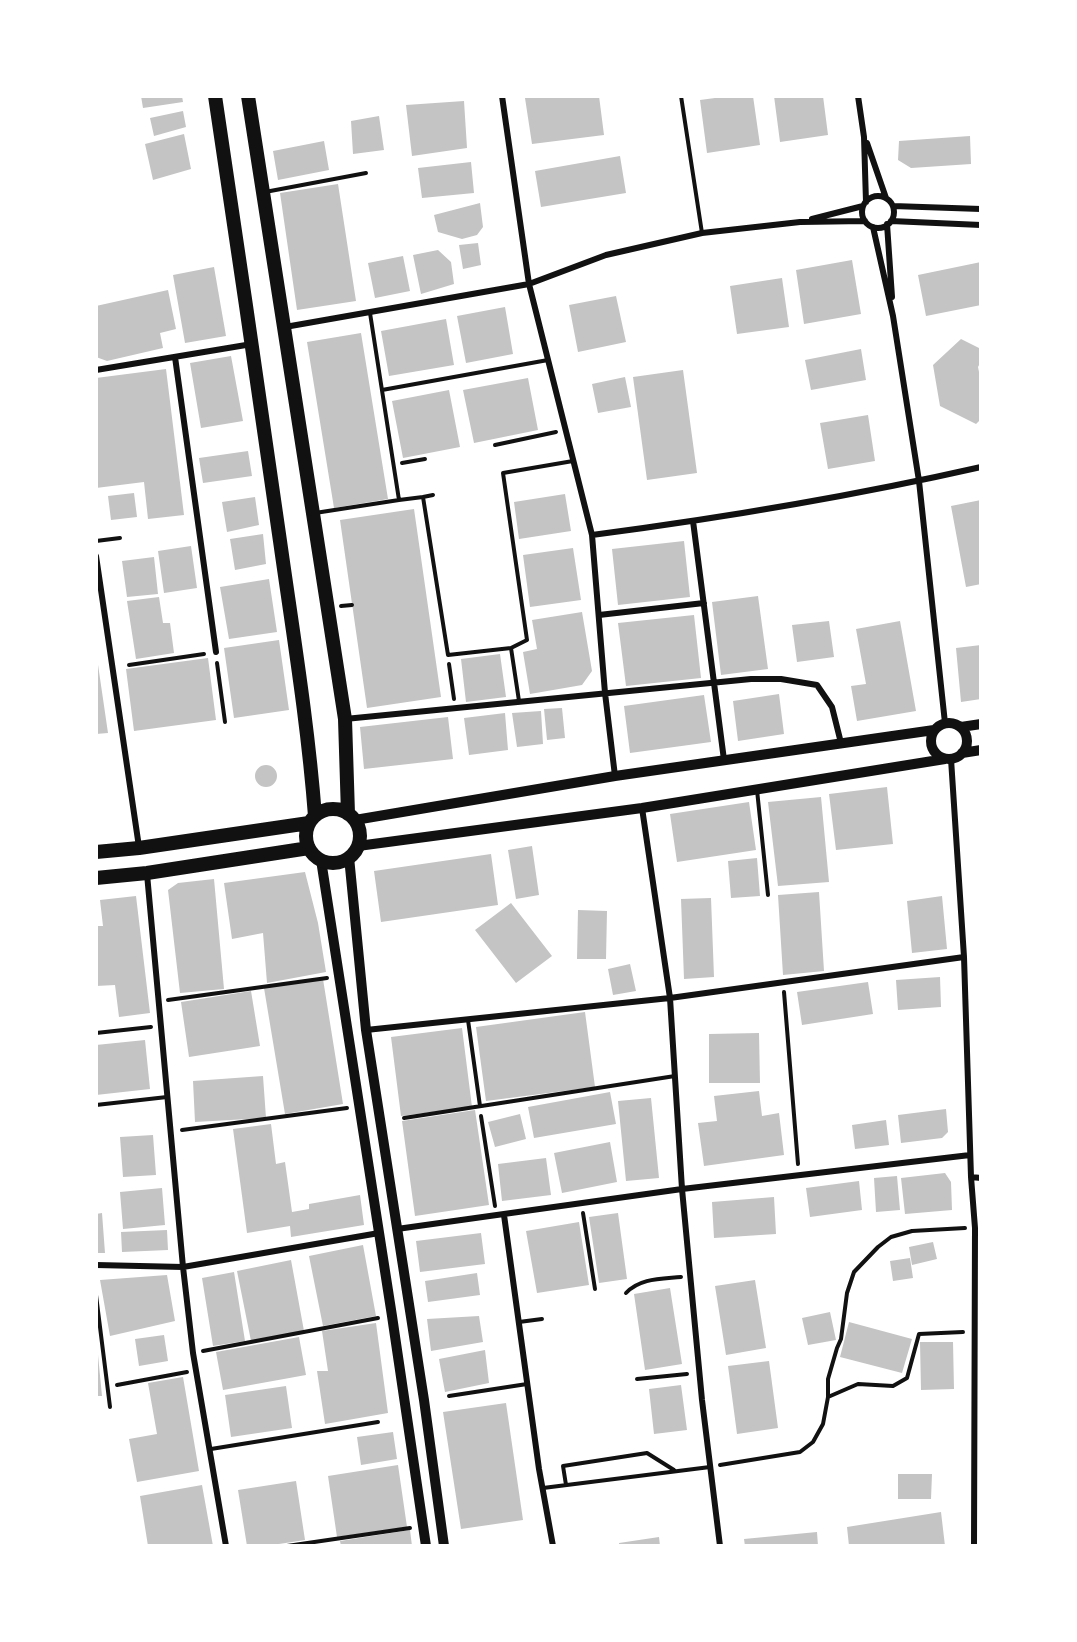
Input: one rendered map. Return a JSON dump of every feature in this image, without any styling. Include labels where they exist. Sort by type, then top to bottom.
[{"type":"highway","points":[[215,96],[253,344],[310,756],[312,820],[306,840],[309,849],[321,860],[336,862],[353,851],[360,837],[351,817],[345,720],[248,96]]},
{"type":"highway","points":[[96,852],[139,848],[312,820],[322,811],[331,809],[351,817]]},
{"type":"highway","points":[[96,878],[147,873],[309,849]]},
{"type":"main road","points":[[351,817],[934,730],[945,723],[961,727],[981,724]]},
{"type":"main road","points":[[953,757],[967,743],[961,727]]},
{"type":"main road","points":[[934,730],[931,735],[935,752],[953,757]]},
{"type":"main road","points":[[444,1546],[424,1400],[366,1030],[353,851],[642,808],[953,757],[981,750]]},
{"type":"main road","points":[[321,860],[426,1546]]},
{"type":"street","points":[[502,96],[529,284],[592,536],[605,693],[615,776]]},
{"type":"street","points":[[858,96],[864,137],[865,204],[863,216],[873,227],[893,316],[919,481],[945,723]]},
{"type":"street","points":[[864,137],[886,198],[893,206],[894,216],[889,223],[883,227],[873,227]]},
{"type":"street","points":[[800,222],[865,204],[875,196],[886,198]]},
{"type":"street","points":[[893,206],[981,209]]},
{"type":"street","points":[[285,327],[529,284],[606,255],[702,232],[800,222],[866,221]]},
{"type":"street","points":[[889,223],[981,225]]},
{"type":"street","points":[[889,223],[893,316]]},
{"type":"street","points":[[96,370],[253,344]]},
{"type":"street","points":[[175,357],[216,652]]},
{"type":"street","points":[[592,536],[693,521],[981,468]]},
{"type":"street","points":[[693,521],[724,760]]},
{"type":"street","points":[[96,556],[139,848]]},
{"type":"street","points":[[599,615],[704,603]]},
{"type":"street","points":[[345,720],[519,701],[771,679],[817,684],[832,707],[841,743]]},
{"type":"street","points":[[953,757],[964,957],[970,1177],[975,1228],[974,1546]]},
{"type":"street","points":[[642,808],[670,998],[682,1190],[699,1373],[720,1546]]},
{"type":"street","points":[[147,873],[193,1353],[226,1546]]},
{"type":"street","points":[[366,1030],[670,998],[964,957]]},
{"type":"street","points":[[397,1229],[682,1190],[970,1155]]},
{"type":"street","points":[[970,1177],[981,1178]]},
{"type":"street","points":[[501,1215],[519,1322],[542,1488],[553,1546]]},
{"type":"street","points":[[96,1265],[183,1267],[379,1233]]},
{"type":"lane","points":[[681,96],[702,232]]},
{"type":"lane","points":[[264,192],[366,173]]},
{"type":"lane","points":[[370,312],[399,500]]},
{"type":"lane","points":[[382,390],[548,360]]},
{"type":"lane","points":[[423,497],[448,655],[511,648],[527,640],[503,473],[573,461]]},
{"type":"lane","points":[[314,513],[433,495]]},
{"type":"lane","points":[[96,541],[120,538]]},
{"type":"lane","points":[[511,648],[519,701]]},
{"type":"lane","points":[[757,789],[768,895]]},
{"type":"lane","points":[[468,1020],[480,1106]]},
{"type":"lane","points":[[404,1118],[675,1076]]},
{"type":"lane","points":[[96,1106],[167,1097]]},
{"type":"lane","points":[[96,1295],[110,1407]]},
{"type":"lane","points":[[519,1322],[542,1319]]},
{"type":"lane","points":[[449,1396],[528,1384]]},
{"type":"lane","points":[[211,1449],[378,1422]]},
{"type":"lane","points":[[566,1485],[562,1466],[647,1453],[674,1471]]},
{"type":"lane","points":[[542,1488],[710,1467]]},
{"type":"path","points":[[495,445],[566,430]]},
{"type":"path","points":[[394,464],[425,459]]},
{"type":"path","points":[[129,664],[216,652],[225,722]]},
{"type":"path","points":[[448,655],[456,708]]},
{"type":"path","points":[[158,1001],[339,976]]},
{"type":"path","points":[[783,984],[799,1176]]},
{"type":"path","points":[[96,1033],[161,1026]]},
{"type":"path","points":[[170,1131],[359,1106]]},
{"type":"path","points":[[480,1106],[501,1215]]},
{"type":"path","points":[[582,1204],[595,1289]]},
{"type":"path","points":[[710,1467],[800,1452],[813,1442],[823,1424],[828,1397],[828,1379],[842,1339],[847,1293],[855,1272],[878,1247],[891,1238],[912,1230],[975,1228]]},
{"type":"path","points":[[626,1293],[632,1286],[650,1280],[690,1276]]},
{"type":"path","points":[[193,1353],[392,1316]]},
{"type":"path","points":[[828,1397],[858,1384],[893,1386],[907,1378],[919,1334],[975,1332]]},
{"type":"path","points":[[107,1387],[196,1371]]},
{"type":"path","points":[[637,1379],[699,1373]]},
{"type":"path","points":[[287,1546],[423,1526]]},
{"type":"building","points":[[141,96],[182,96],[183,102],[143,108]]},
{"type":"building","points":[[599,96],[604,135],[532,144],[525,98]]},
{"type":"building","points":[[753,96],[760,145],[707,153],[700,100]]},
{"type":"building","points":[[774,96],[823,96],[828,135],[780,142]]},
{"type":"building","points":[[464,101],[467,148],[412,156],[406,105]]},
{"type":"building","points":[[183,111],[186,127],[154,136],[150,118]]},
{"type":"building","points":[[379,116],[384,150],[353,154],[351,121]]},
{"type":"building","points":[[184,134],[191,169],[153,180],[145,144]]},
{"type":"building","points":[[970,136],[971,164],[911,168],[898,160],[899,141]]},
{"type":"building","points":[[324,141],[329,170],[278,180],[273,151]]},
{"type":"building","points":[[620,156],[626,193],[541,207],[535,171]]},
{"type":"building","points":[[471,162],[474,193],[422,198],[418,168]]},
{"type":"building","points":[[338,184],[356,301],[297,310],[280,193]]},
{"type":"building","points":[[480,203],[483,227],[477,235],[462,239],[438,232],[434,215]]},
{"type":"building","points":[[478,243],[481,265],[463,269],[459,245]]},
{"type":"building","points":[[438,250],[451,262],[454,284],[421,294],[413,255]]},
{"type":"building","points":[[403,256],[410,291],[375,298],[368,263]]},
{"type":"building","points":[[852,260],[861,314],[804,324],[796,270]]},
{"type":"building","points":[[981,262],[981,305],[926,316],[918,275]]},
{"type":"building","points":[[214,267],[226,336],[185,343],[173,275]]},
{"type":"building","points":[[782,278],[789,327],[737,334],[730,286]]},
{"type":"building","points":[[168,290],[176,329],[160,333],[163,348],[107,361],[96,357],[96,306]]},
{"type":"building","points":[[616,296],[626,342],[578,352],[569,305]]},
{"type":"building","points":[[505,307],[513,354],[466,363],[457,316]]},
{"type":"building","points":[[446,319],[454,365],[389,376],[381,331]]},
{"type":"building","points":[[361,333],[388,499],[334,508],[307,342]]},
{"type":"building","points":[[961,339],[981,349],[981,361],[978,367],[981,382],[981,419],[976,424],[940,406],[933,365]]},
{"type":"building","points":[[861,349],[866,380],[811,390],[805,360]]},
{"type":"building","points":[[231,356],[243,421],[201,428],[190,363]]},
{"type":"building","points":[[166,369],[184,515],[148,519],[144,482],[96,488],[96,378]]},
{"type":"building","points":[[683,370],[697,473],[647,480],[633,377]]},
{"type":"building","points":[[625,377],[631,407],[598,413],[592,384]]},
{"type":"building","points":[[528,378],[538,430],[474,443],[463,390]]},
{"type":"building","points":[[449,390],[460,447],[403,458],[392,401]]},
{"type":"building","points":[[868,415],[875,461],[828,469],[820,423]]},
{"type":"building","points":[[248,451],[252,476],[203,483],[199,458]]},
{"type":"building","points":[[134,493],[137,517],[111,520],[108,496]]},
{"type":"building","points":[[565,494],[571,531],[519,539],[514,502]]},
{"type":"building","points":[[255,497],[259,525],[227,532],[222,502]]},
{"type":"building","points":[[981,500],[981,584],[966,587],[951,506]]},
{"type":"building","points":[[414,509],[441,697],[367,708],[340,520]]},
{"type":"building","points":[[263,534],[266,564],[235,570],[230,539]]},
{"type":"building","points":[[684,541],[690,597],[618,605],[612,549]]},
{"type":"building","points":[[191,546],[197,588],[164,593],[158,551]]},
{"type":"building","points":[[573,548],[581,600],[530,607],[523,555]]},
{"type":"building","points":[[154,557],[158,594],[127,597],[122,561]]},
{"type":"building","points":[[269,579],[277,632],[229,639],[220,587]]},
{"type":"building","points":[[758,596],[768,669],[721,675],[712,602]]},
{"type":"building","points":[[159,597],[163,623],[170,623],[174,653],[136,659],[127,601]]},
{"type":"building","points":[[582,612],[592,671],[582,685],[530,694],[523,652],[537,649],[532,620]]},
{"type":"building","points":[[694,615],[701,678],[626,686],[618,623]]},
{"type":"building","points":[[829,621],[834,657],[797,662],[792,625]]},
{"type":"building","points":[[900,621],[916,711],[857,721],[851,686],[866,684],[856,629]]},
{"type":"building","points":[[279,640],[289,710],[234,718],[224,648]]},
{"type":"building","points":[[981,645],[981,699],[961,702],[956,648]]},
{"type":"building","points":[[96,651],[108,733],[96,734]]},
{"type":"building","points":[[500,654],[506,697],[466,702],[461,659]]},
{"type":"building","points":[[208,658],[216,720],[134,731],[126,669]]},
{"type":"building","points":[[779,694],[784,734],[738,741],[733,701]]},
{"type":"building","points":[[704,695],[711,742],[630,753],[624,706]]},
{"type":"building","points":[[562,708],[565,738],[547,740],[544,709]]},
{"type":"building","points":[[541,711],[543,744],[517,747],[512,713]]},
{"type":"building","points":[[505,713],[508,750],[469,755],[464,718]]},
{"type":"building","points":[[448,717],[453,759],[364,769],[360,727]]},
{"type":"building","points":[[266,765],[276,772],[277,776],[270,786],[266,787],[256,780],[255,776],[262,766]]},
{"type":"building","points":[[887,787],[893,844],[836,850],[829,794]]},
{"type":"building","points":[[821,797],[829,882],[778,886],[768,802]]},
{"type":"building","points":[[749,802],[756,850],[677,862],[670,814]]},
{"type":"building","points":[[532,846],[539,895],[516,899],[508,850]]},
{"type":"building","points":[[491,854],[498,905],[381,922],[374,871]]},
{"type":"building","points":[[757,858],[760,896],[731,898],[728,861]]},
{"type":"building","points":[[305,872],[318,923],[326,972],[267,983],[263,933],[232,939],[224,883]]},
{"type":"building","points":[[214,879],[224,989],[180,993],[168,890],[178,883]]},
{"type":"building","points":[[819,892],[824,971],[783,975],[778,895]]},
{"type":"building","points":[[136,896],[150,1013],[119,1017],[115,985],[96,986],[96,926],[103,926],[100,900]]},
{"type":"building","points":[[942,896],[947,949],[912,953],[907,901]]},
{"type":"building","points":[[711,898],[714,977],[684,979],[681,899]]},
{"type":"building","points":[[511,903],[552,956],[516,983],[475,930]]},
{"type":"building","points":[[578,910],[607,911],[606,959],[577,959]]},
{"type":"building","points":[[630,964],[636,991],[613,995],[608,969]]},
{"type":"building","points":[[940,977],[941,1007],[898,1010],[896,980]]},
{"type":"building","points":[[323,979],[343,1104],[285,1114],[264,988]]},
{"type":"building","points":[[868,982],[873,1014],[802,1025],[797,992]]},
{"type":"building","points":[[251,991],[260,1046],[189,1057],[181,1002]]},
{"type":"building","points":[[585,1012],[595,1087],[486,1101],[476,1027]]},
{"type":"building","points":[[462,1028],[472,1107],[401,1116],[391,1037]]},
{"type":"building","points":[[759,1033],[760,1083],[709,1083],[709,1034]]},
{"type":"building","points":[[145,1040],[150,1089],[96,1095],[96,1045]]},
{"type":"building","points":[[263,1076],[266,1118],[195,1122],[193,1081]]},
{"type":"building","points":[[759,1091],[762,1116],[779,1113],[784,1155],[704,1166],[698,1123],[717,1121],[714,1096]]},
{"type":"building","points":[[610,1092],[616,1124],[534,1138],[528,1107]]},
{"type":"building","points":[[651,1098],[659,1178],[626,1181],[618,1101]]},
{"type":"building","points":[[946,1109],[948,1132],[942,1138],[901,1143],[898,1115]]},
{"type":"building","points":[[475,1110],[489,1205],[415,1216],[402,1121]]},
{"type":"building","points":[[520,1114],[526,1139],[495,1147],[488,1122]]},
{"type":"building","points":[[886,1120],[889,1145],[855,1149],[852,1125]]},
{"type":"building","points":[[271,1124],[276,1164],[285,1162],[292,1212],[309,1209],[309,1204],[360,1195],[364,1225],[291,1237],[290,1226],[247,1233],[233,1129]]},
{"type":"building","points":[[153,1135],[156,1175],[123,1177],[120,1137]]},
{"type":"building","points":[[610,1142],[617,1182],[562,1193],[554,1153]]},
{"type":"building","points":[[546,1158],[551,1195],[502,1201],[498,1164]]},
{"type":"building","points":[[945,1173],[951,1182],[952,1210],[905,1214],[901,1178]]},
{"type":"building","points":[[897,1176],[900,1210],[876,1212],[874,1178]]},
{"type":"building","points":[[859,1181],[862,1210],[810,1217],[806,1188]]},
{"type":"building","points":[[162,1188],[165,1225],[123,1229],[120,1192]]},
{"type":"building","points":[[774,1197],[776,1234],[714,1238],[712,1202]]},
{"type":"building","points":[[102,1213],[105,1253],[96,1253],[96,1214]]},
{"type":"building","points":[[618,1213],[627,1279],[599,1283],[589,1217]]},
{"type":"building","points":[[579,1222],[589,1285],[537,1293],[526,1231]]},
{"type":"building","points":[[167,1230],[168,1250],[122,1252],[121,1232]]},
{"type":"building","points":[[481,1233],[485,1264],[420,1272],[416,1241]]},
{"type":"building","points":[[933,1242],[937,1259],[912,1265],[909,1247]]},
{"type":"building","points":[[363,1245],[376,1316],[323,1326],[309,1256]]},
{"type":"building","points":[[910,1258],[913,1278],[893,1281],[890,1261]]},
{"type":"building","points":[[291,1260],[304,1331],[251,1341],[237,1271]]},
{"type":"building","points":[[234,1272],[245,1341],[213,1346],[202,1278]]},
{"type":"building","points":[[477,1273],[480,1295],[428,1302],[425,1281]]},
{"type":"building","points":[[167,1275],[175,1321],[110,1336],[100,1280]]},
{"type":"building","points":[[755,1280],[766,1348],[726,1355],[715,1286]]},
{"type":"building","points":[[670,1288],[682,1364],[645,1370],[634,1294]]},
{"type":"building","points":[[830,1312],[836,1340],[808,1345],[802,1318]]},
{"type":"building","points":[[479,1316],[483,1342],[431,1351],[427,1319]]},
{"type":"building","points":[[849,1322],[912,1339],[902,1373],[840,1357]]},
{"type":"building","points":[[376,1323],[388,1413],[325,1424],[317,1371],[328,1371],[322,1331]]},
{"type":"building","points":[[164,1335],[168,1361],[139,1366],[135,1339]]},
{"type":"building","points":[[299,1337],[306,1375],[223,1390],[216,1352]]},
{"type":"building","points":[[920,1342],[953,1342],[954,1389],[921,1390]]},
{"type":"building","points":[[485,1350],[489,1383],[445,1392],[439,1359]]},
{"type":"building","points":[[96,1355],[98,1355],[102,1396],[96,1396]]},
{"type":"building","points":[[769,1361],[778,1428],[737,1434],[728,1366]]},
{"type":"building","points":[[183,1377],[199,1471],[137,1482],[129,1439],[157,1434],[148,1383]]},
{"type":"building","points":[[681,1385],[687,1430],[654,1434],[649,1389]]},
{"type":"building","points":[[286,1386],[292,1428],[231,1437],[225,1395]]},
{"type":"building","points":[[506,1403],[523,1520],[461,1529],[443,1412]]},
{"type":"building","points":[[393,1432],[397,1459],[361,1465],[357,1437]]},
{"type":"building","points":[[398,1465],[407,1527],[337,1537],[328,1476]]},
{"type":"building","points":[[898,1474],[932,1474],[931,1499],[898,1499]]},
{"type":"building","points":[[296,1481],[305,1540],[266,1546],[247,1546],[238,1490]]},
{"type":"building","points":[[202,1485],[213,1546],[148,1546],[140,1496]]},
{"type":"building","points":[[941,1512],[945,1546],[849,1546],[847,1527]]},
{"type":"building","points":[[410,1530],[412,1546],[341,1546],[340,1541]]},
{"type":"building","points":[[817,1532],[818,1546],[745,1546],[744,1539]]},
{"type":"building","points":[[659,1537],[660,1546],[619,1546],[619,1543]]}]
